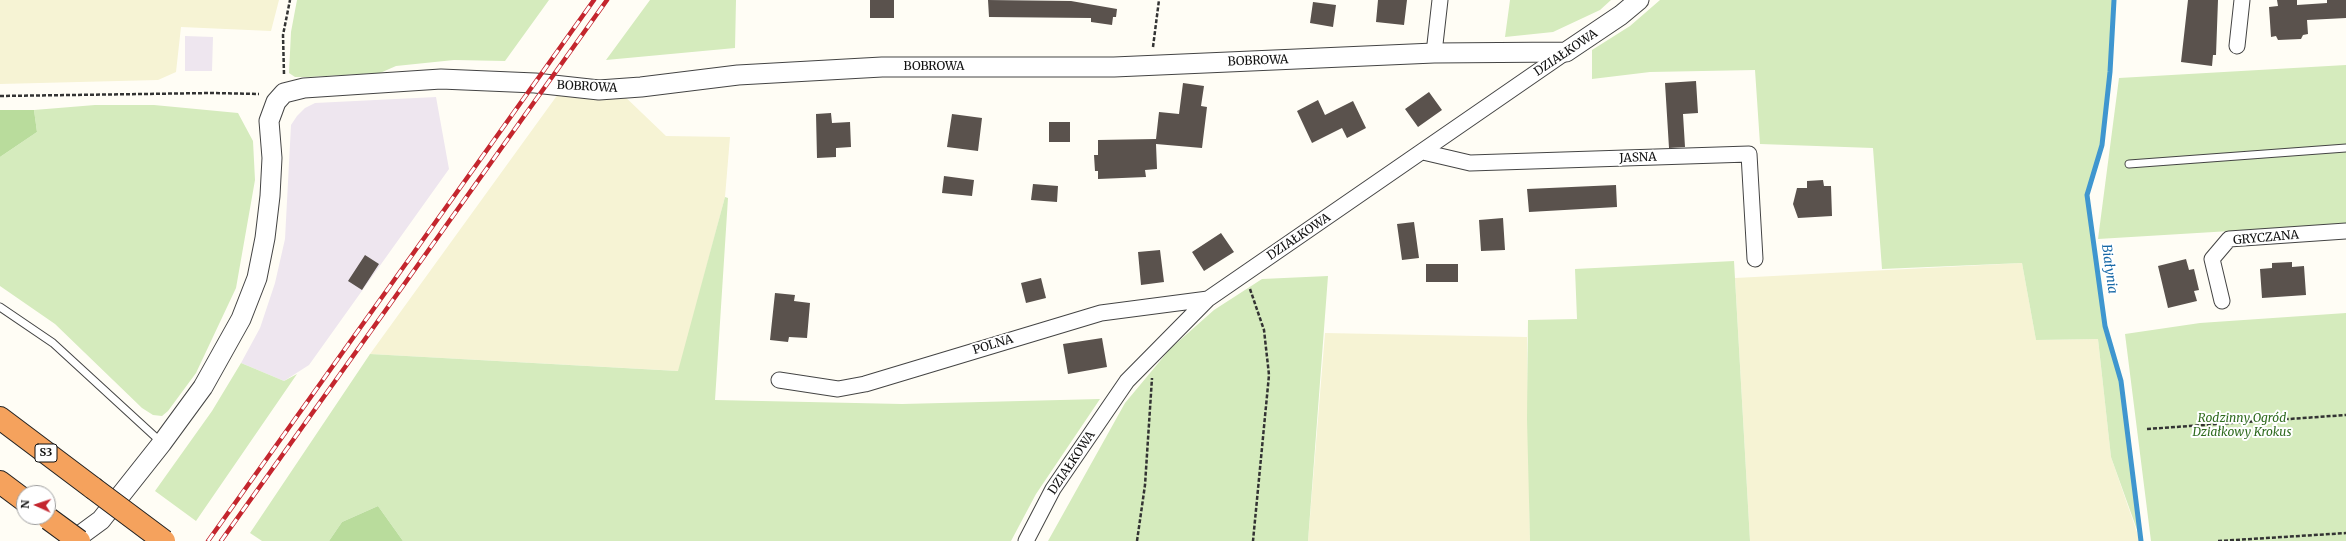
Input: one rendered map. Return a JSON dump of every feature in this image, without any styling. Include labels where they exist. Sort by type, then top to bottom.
[{"type":"highway","name":"S3","points":[[0,418],[164,541]]},
{"type":"highway","points":[[0,482],[16,494]]},
{"type":"highway","points":[[56,524],[79,541]]},
{"type":"street","points":[[1434,53],[1440,0]]},
{"type":"street","name":"DZIAŁKOWA","points":[[1026,541],[1057,482],[1127,381],[1208,299],[1622,15],[1639,0]]},
{"type":"street","points":[[2238,46],[2242,0]]},
{"type":"street","name":"BOBROWA","points":[[280,98],[304,88],[441,79],[535,83],[599,90],[641,87],[738,75],[882,67],[1151,65],[1434,53],[1566,52]]},
{"type":"street","points":[[69,541],[82,534],[101,520],[162,443],[203,387],[222,357],[241,319],[257,278],[270,196],[272,158],[270,121],[280,98]]},
{"type":"street","name":"JASNA","points":[[1423,152],[1470,163],[1749,154],[1756,258]]},
{"type":"street","name":"GRYCZANA","points":[[2222,301],[2212,259],[2229,239],[2346,231]]},
{"type":"street","name":"POLNA","points":[[779,380],[838,389],[858,385],[1101,313],[1208,299]]},
{"type":"lane","points":[[2129,164],[2346,148]]},
{"type":"lane","points":[[0,307],[53,343],[162,443]]},
{"type":"path","points":[[0,96],[258,94],[280,98],[283,35],[290,0]]},
{"type":"path","points":[[1151,65],[1159,0]]},
{"type":"path","points":[[1245,274],[1264,330],[1269,374],[1253,541]]},
{"type":"path","points":[[1137,541],[1145,485],[1154,354]]},
{"type":"path","points":[[2147,429],[2346,415]]},
{"type":"path","points":[[2218,541],[2346,533]]},
{"type":"shaded area","points":[[0,0],[279,0],[271,31],[181,27],[176,72],[158,80],[0,84]]},
{"type":"shaded area","points":[[185,36],[213,37],[212,71],[185,71]]},
{"type":"shaded area","points":[[561,90],[618,90],[666,136],[730,137],[725,197],[679,371],[370,354]]},
{"type":"shaded area","points":[[436,97],[449,169],[309,365],[284,381],[241,363],[260,328],[275,283],[285,239],[291,125],[297,116],[305,108],[315,103]]},
{"type":"shaded area","points":[[2022,263],[2036,340],[2098,339],[2111,457],[2140,541],[1750,541],[1735,278]]},
{"type":"shaded area","points":[[1325,333],[1527,337],[1530,541],[1308,541]]},
{"type":"green space","points":[[297,0],[549,0],[505,61],[454,60],[396,66],[380,73],[295,77],[289,73],[291,32]]},
{"type":"green space","points":[[650,0],[736,0],[735,48],[606,60]]},
{"type":"green space","points":[[1510,0],[1611,0],[1600,10],[1553,32],[1505,37]]},
{"type":"green space","points":[[1660,0],[2114,0],[2110,72],[2102,145],[2087,196],[2105,326],[2121,381],[2141,541],[2111,457],[2098,339],[2036,340],[2022,263],[1882,269],[1873,148],[1760,144],[1755,70],[1650,72],[1592,79],[1592,50],[1630,26]]},
{"type":"green space","points":[[2346,65],[2346,224],[2098,239],[2119,78]]},
{"type":"green space","points":[[95,105],[154,105],[238,113],[253,141],[255,180],[236,288],[196,373],[168,411],[162,416],[153,415],[142,408],[55,324],[0,286],[0,157],[37,132],[34,110]]},
{"type":"green space","points":[[0,110],[34,110],[37,132],[0,157]]},
{"type":"green space","points":[[725,197],[728,198],[715,400],[902,404],[1100,399],[1036,494],[1011,541],[403,541],[378,506],[342,522],[329,541],[262,541],[250,533],[370,354],[678,371]]},
{"type":"green space","points":[[1734,261],[1750,541],[1530,541],[1527,419],[1528,320],[1577,319],[1575,269]]},
{"type":"green space","points":[[1328,276],[1308,541],[1048,541],[1125,403],[1170,349],[1214,310],[1262,279]]},
{"type":"green space","name":"Rodzinny Ogród Działkowy Krokus","points":[[2346,313],[2346,541],[2151,541],[2125,334],[2200,323]]},
{"type":"green space","points":[[241,363],[284,381],[297,374],[196,521],[155,491],[212,411]]},
{"type":"green space","points":[[378,506],[403,541],[329,541],[342,522]]},
{"type":"building","points":[[870,0],[894,0],[894,18],[870,18]]},
{"type":"building","points":[[988,0],[1071,1],[1117,9],[1116,17],[1113,17],[1112,25],[1091,22],[1091,18],[989,17]]},
{"type":"building","points":[[1378,0],[1407,0],[1404,25],[1376,22]]},
{"type":"building","points":[[2188,0],[2218,0],[2216,55],[2213,55],[2212,66],[2181,62]]},
{"type":"building","points":[[2277,0],[2297,0],[2297,5],[2327,3],[2327,0],[2346,0],[2346,18],[2307,20],[2308,34],[2303,35],[2301,39],[2278,40],[2276,36],[2271,37],[2269,7],[2278,6]]},
{"type":"building","points":[[1313,2],[1336,5],[1333,27],[1310,23]]},
{"type":"building","points":[[1696,81],[1698,113],[1683,114],[1685,147],[1669,148],[1665,83]]},
{"type":"building","points":[[1183,83],[1204,86],[1201,106],[1207,107],[1202,148],[1156,144],[1157,169],[1145,170],[1146,177],[1098,179],[1098,171],[1095,171],[1094,155],[1098,155],[1098,140],[1156,139],[1159,112],[1179,114]]},
{"type":"building","points":[[1429,92],[1442,110],[1418,127],[1405,109]]},
{"type":"building","points":[[1318,100],[1325,115],[1353,101],[1366,128],[1347,138],[1342,128],[1312,143],[1297,111]]},
{"type":"building","points":[[831,113],[832,123],[850,122],[851,147],[836,148],[836,157],[817,158],[816,114]]},
{"type":"building","points":[[952,114],[982,118],[978,151],[947,147]]},
{"type":"building","points":[[1049,122],[1070,122],[1070,142],[1049,142]]},
{"type":"building","points":[[944,176],[974,180],[972,196],[942,193]]},
{"type":"building","points":[[1823,180],[1824,186],[1831,186],[1832,216],[1798,218],[1793,204],[1797,188],[1807,188],[1807,181]]},
{"type":"building","points":[[1033,184],[1058,186],[1057,202],[1031,200]]},
{"type":"building","points":[[1616,185],[1617,207],[1529,212],[1527,189]]},
{"type":"building","points":[[1503,218],[1505,250],[1481,251],[1479,220]]},
{"type":"building","points":[[1414,222],[1419,258],[1402,260],[1397,224]]},
{"type":"building","points":[[1221,233],[1234,252],[1204,271],[1192,252]]},
{"type":"building","points":[[1160,250],[1164,282],[1141,285],[1138,252]]},
{"type":"building","points":[[365,255],[379,264],[362,290],[348,281]]},
{"type":"building","points":[[2186,259],[2189,270],[2194,269],[2199,290],[2194,291],[2197,301],[2168,308],[2158,266]]},
{"type":"building","points":[[2292,262],[2292,267],[2304,266],[2306,295],[2262,298],[2260,269],[2272,268],[2272,263]]},
{"type":"building","points":[[1426,264],[1458,264],[1458,282],[1426,282]]},
{"type":"building","points":[[1041,278],[1046,298],[1026,303],[1021,283]]},
{"type":"building","points":[[775,293],[795,295],[794,301],[810,303],[807,338],[789,337],[788,342],[770,340]]},
{"type":"building","points":[[1102,338],[1107,367],[1068,374],[1063,344]]},
{"type":"waterway","name":"Białynia","points":[[2114,0],[2110,72],[2102,145],[2087,195],[2105,326],[2121,381],[2141,541]]},
{"type":"railway","points":[[208,541],[594,0]]},
{"type":"railway","points":[[221,541],[607,0]]}]
